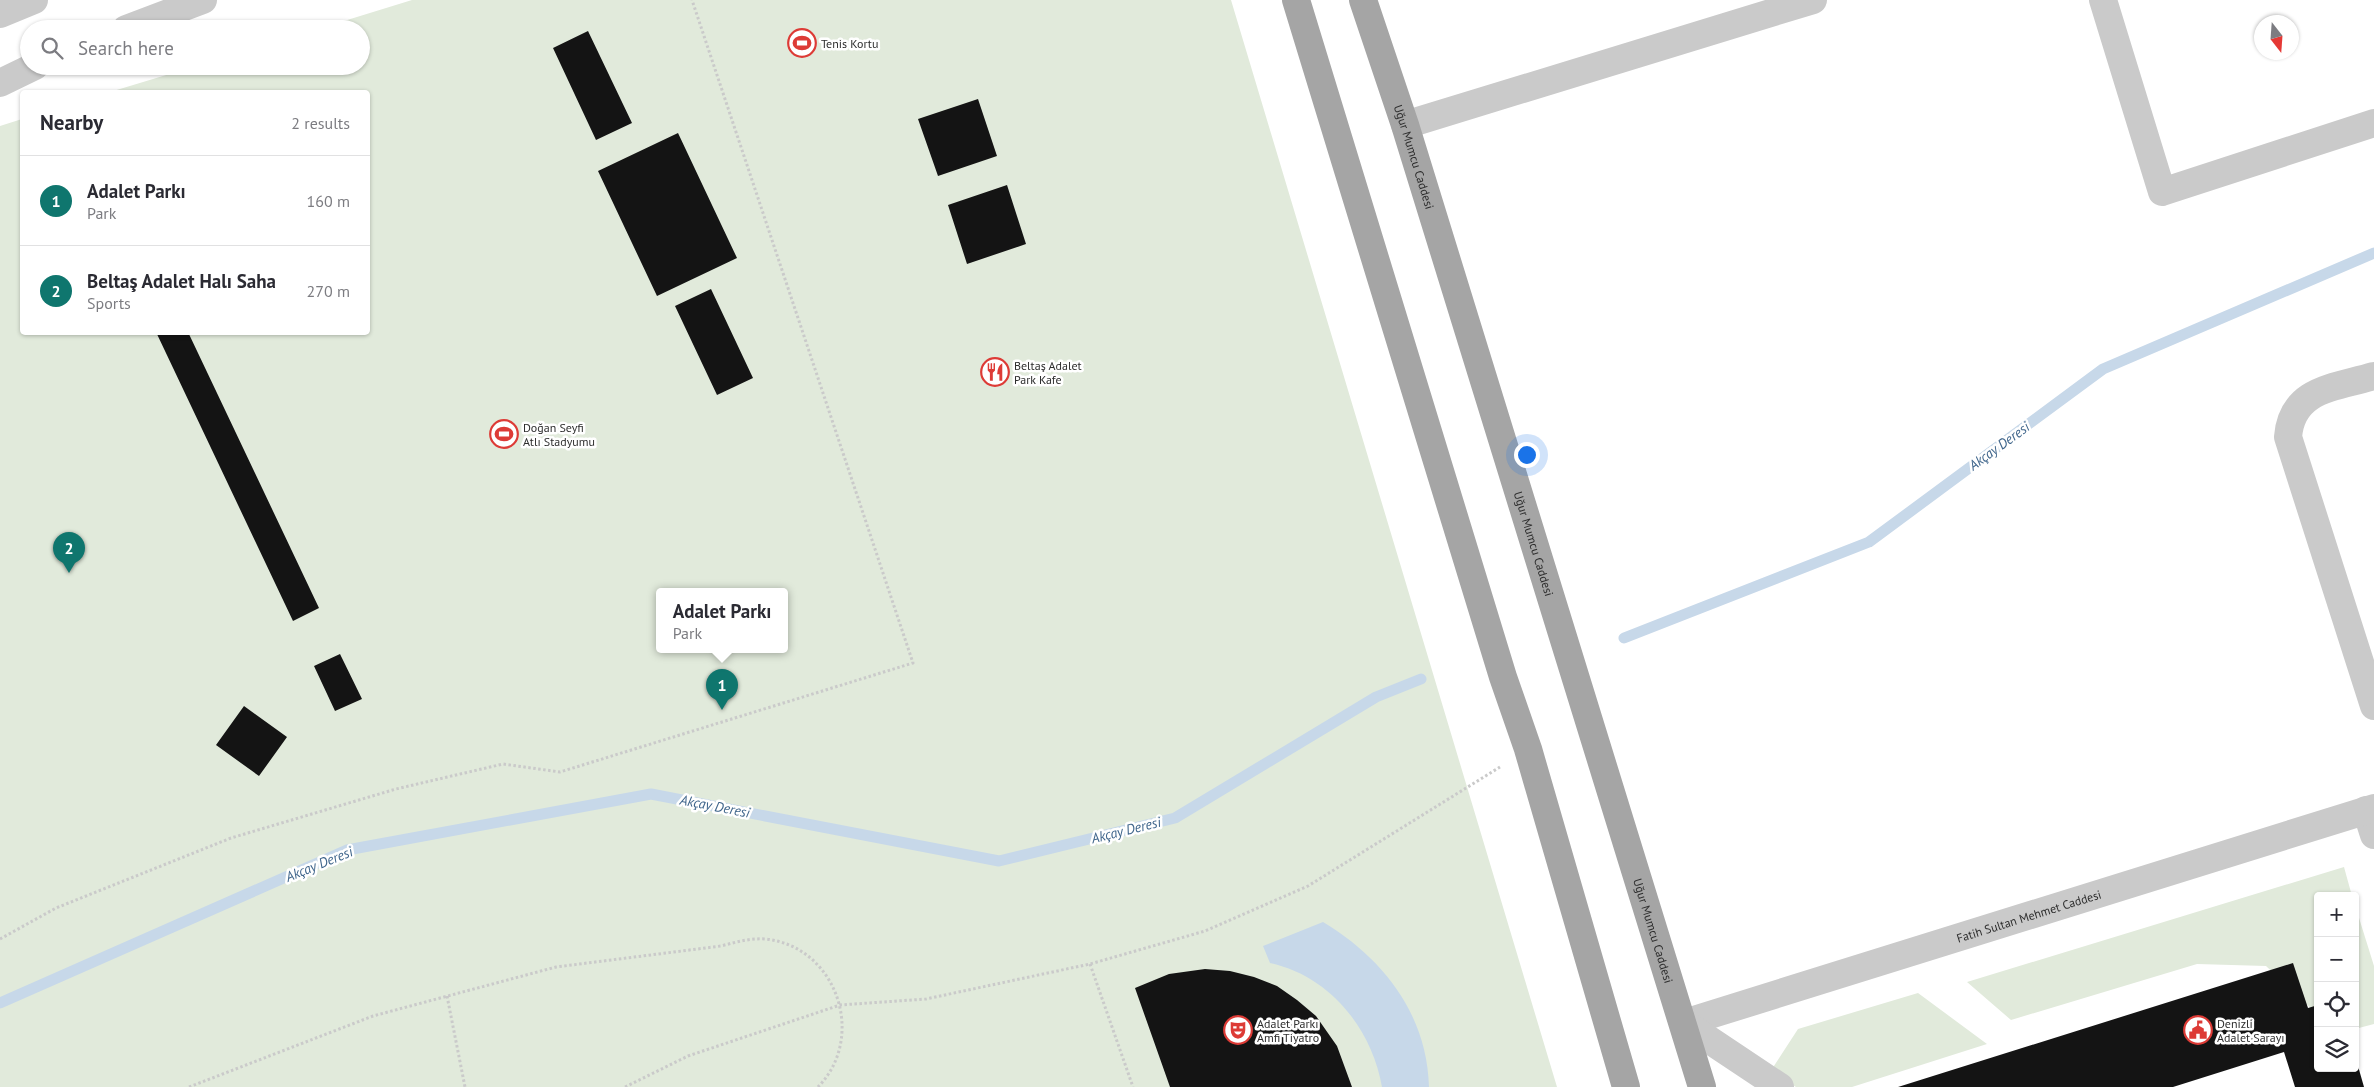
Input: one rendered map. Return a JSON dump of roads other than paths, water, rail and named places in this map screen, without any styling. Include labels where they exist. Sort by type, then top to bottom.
[{"type":"main road","points":[[1296,0],[1504,677],[1528,749],[1626,1087]]},
{"type":"main road","name":"Uğur Mumcu Caddesi","points":[[1363,0],[1404,125],[1684,1023],[1702,1087]]},
{"type":"street","points":[[0,14],[34,0]]},
{"type":"street","points":[[150,20],[203,0]]},
{"type":"street","points":[[1404,125],[1813,0]]},
{"type":"street","points":[[2103,0],[2162,192],[2374,123]]},
{"type":"street","points":[[0,84],[20,74]]},
{"type":"street","points":[[2374,376],[2310,396],[2300,403],[2292,414],[2288,436],[2374,706]]},
{"type":"street","name":"Fatih Sultan Mehmet Caddesi","points":[[1684,1023],[2372,818]]},
{"type":"street","points":[[1684,1023],[1780,1087]]},
{"type":"water","points":[[1323,922],[1345,936],[1365,953],[1398,991],[1420,1035],[1426,1060],[1429,1087],[1382,1087],[1369,1045],[1345,1008],[1311,980],[1292,970],[1270,963],[1263,946]]},
{"type":"waterway","name":"Akçay Deresi","points":[[1624,638],[1869,542],[2103,369],[2374,253]]},
{"type":"waterway","name":"Akçay Deresi","points":[[0,1003],[347,850],[651,794],[999,861],[1175,818],[1376,697],[1421,679]]},
{"type":"place","name":"Tenis Kortu","points":[[802,43]]},
{"type":"place","name":"Beltaş Adalet Park Kafe","points":[[995,372]]},
{"type":"place","name":"Doğan Seyfi Atlı Stadyumu","points":[[504,434]]},
{"type":"place","name":"Beltaş Adalet Halı Saha","points":[[69,573]]},
{"type":"place","name":"Adalet Parkı","points":[[722,710]]},
{"type":"place","name":"Adalet Parkı Amfi Tiyatro","points":[[1238,1030]]},
{"type":"place","name":"Denizli Adalet Sarayı","points":[[2198,1030]]}]
